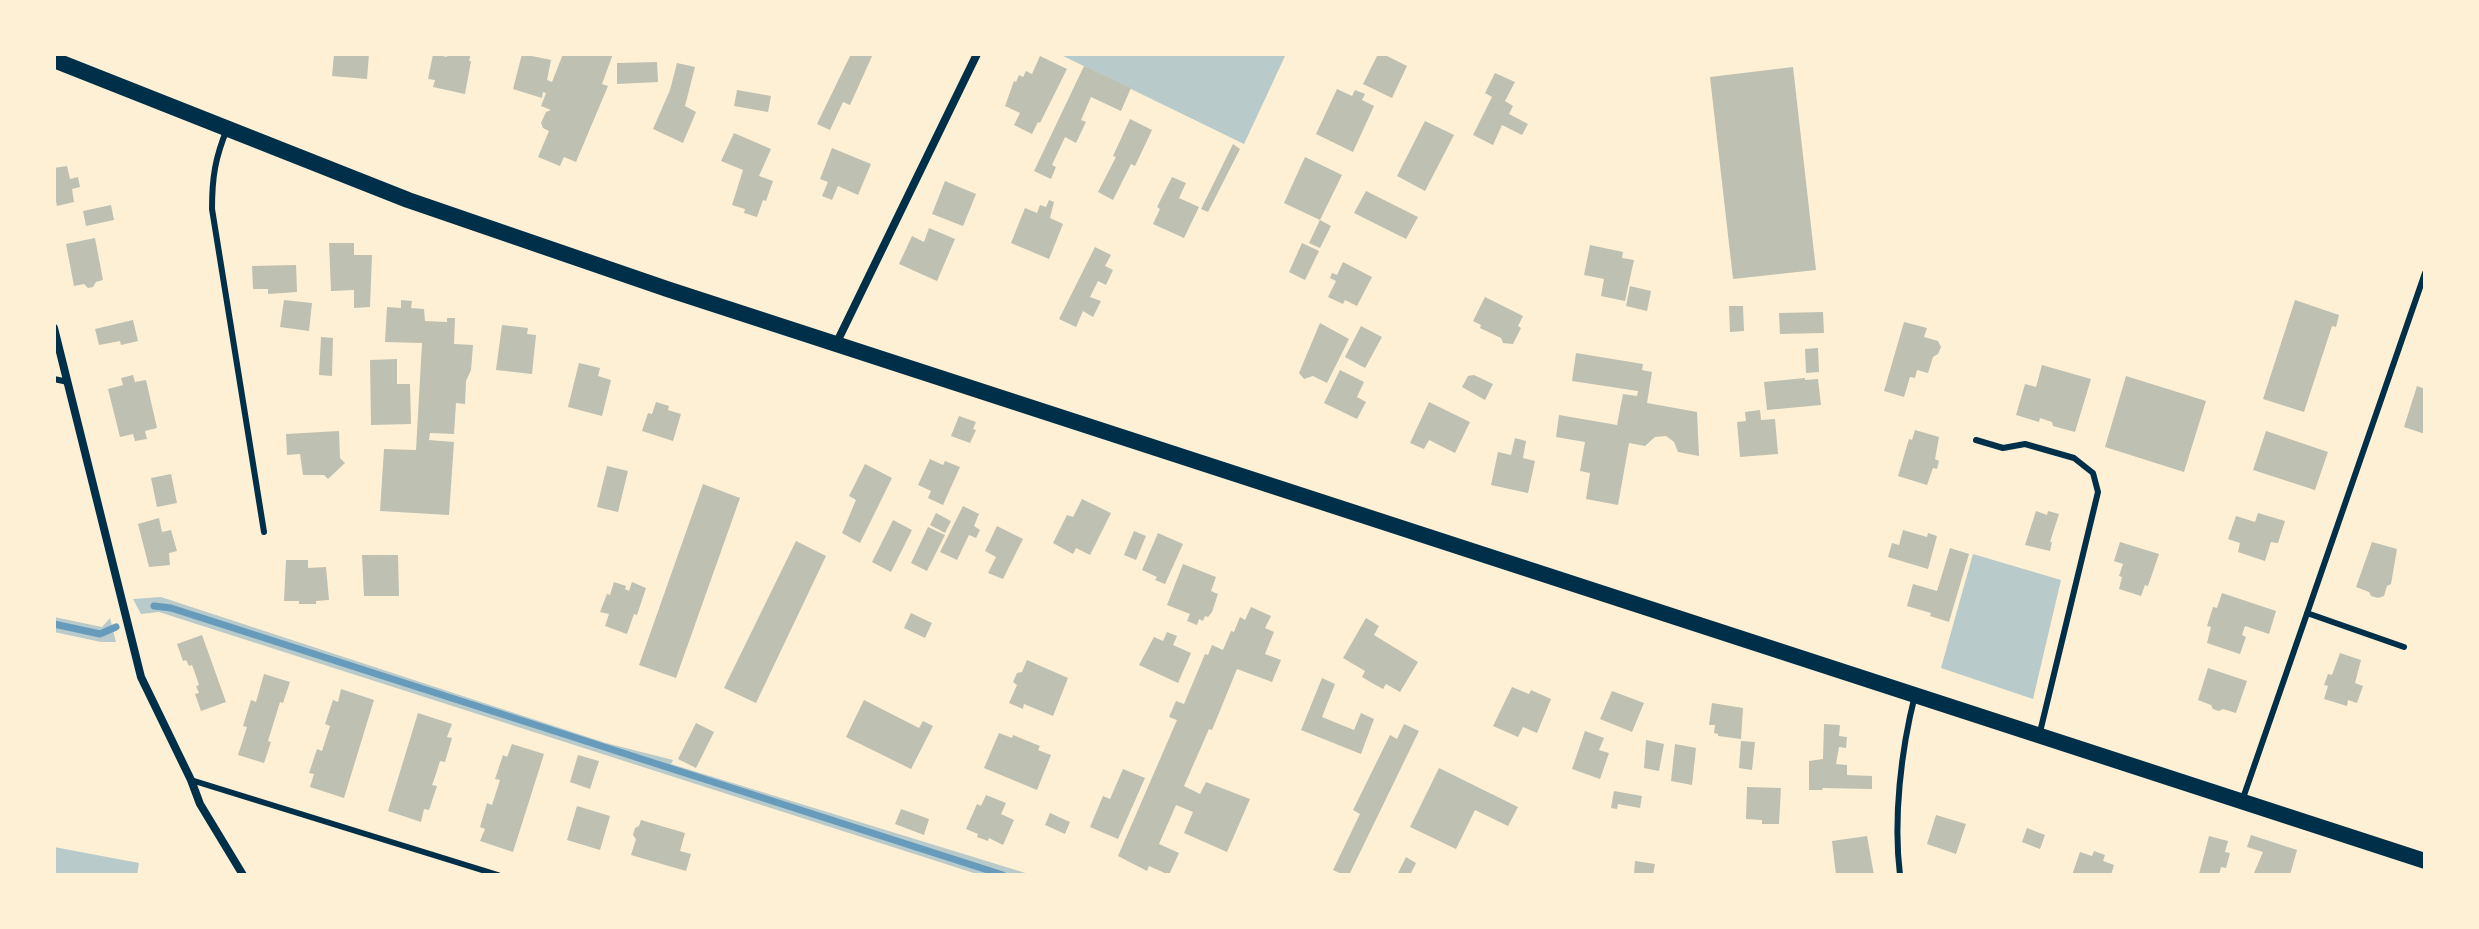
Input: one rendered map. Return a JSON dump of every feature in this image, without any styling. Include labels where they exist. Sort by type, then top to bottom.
[{"type":"main road","points":[[54,60],[448,214],[836,344],[2425,861]]},
{"type":"street","points":[[836,344],[977,54]]},
{"type":"street","points":[[54,328],[141,677],[200,804],[243,875]]},
{"type":"lane","points":[[227,129],[216,154],[212,209],[264,532]]},
{"type":"lane","points":[[2242,801],[2425,273]]},
{"type":"lane","points":[[54,379],[68,382]]},
{"type":"lane","points":[[1976,440],[2003,448],[2025,444],[2074,458],[2093,473],[2098,492],[2039,736]]},
{"type":"lane","points":[[2307,613],[2404,647]]},
{"type":"lane","points":[[1900,875],[1896,844],[1899,803],[1915,695]]},
{"type":"lane","points":[[191,780],[498,875]]},
{"type":"shaded area","points":[[1059,54],[1286,54],[1244,144]]},
{"type":"shaded area","points":[[1973,554],[2061,580],[2033,699],[1941,668]]},
{"type":"shaded area","points":[[161,597],[606,743],[673,760],[671,764],[1032,875],[980,875],[159,612],[141,614],[133,599]]},
{"type":"shaded area","points":[[54,617],[102,627],[110,618],[116,642],[54,632]]},
{"type":"shaded area","points":[[54,847],[139,863],[137,875],[54,875]]},
{"type":"building","points":[[334,54],[369,54],[367,79],[332,76]]},
{"type":"building","points":[[433,54],[447,57],[448,54],[471,54],[465,94],[433,87],[435,80],[428,79]]},
{"type":"building","points":[[522,54],[551,60],[547,80],[552,82],[563,54],[613,54],[602,84],[608,86],[576,162],[564,157],[560,166],[538,157],[549,131],[541,123],[546,112],[551,110],[541,106],[546,93],[543,92],[542,98],[513,89]]},
{"type":"building","points":[[851,54],[873,54],[850,105],[843,102],[830,130],[817,124]]},
{"type":"building","points":[[1378,54],[1407,66],[1392,98],[1363,84]]},
{"type":"building","points":[[1040,56],[1067,69],[1032,134],[1014,125],[1020,113],[1005,106],[1014,81],[1019,75],[1023,77],[1026,71],[1032,74]]},
{"type":"building","points":[[657,62],[658,82],[617,84],[617,63]]},
{"type":"building","points":[[677,63],[695,67],[685,106],[696,112],[683,143],[653,129],[670,90]]},
{"type":"building","points":[[1084,66],[1131,88],[1121,111],[1091,97],[1081,120],[1086,122],[1076,143],[1065,137],[1052,165],[1056,167],[1051,179],[1034,171]]},
{"type":"building","points":[[1793,67],[1816,270],[1733,279],[1710,77]]},
{"type":"building","points":[[1495,73],[1515,82],[1505,101],[1513,106],[1509,114],[1528,124],[1522,135],[1502,125],[1493,145],[1473,135],[1492,97],[1485,93]]},
{"type":"building","points":[[1337,89],[1352,96],[1355,90],[1365,94],[1362,100],[1374,106],[1353,152],[1316,134]]},
{"type":"building","points":[[737,90],[771,96],[768,112],[734,106]]},
{"type":"building","points":[[1130,119],[1152,130],[1135,166],[1131,164],[1113,200],[1098,192],[1116,157],[1113,156]]},
{"type":"building","points":[[1425,121],[1454,135],[1425,191],[1397,176]]},
{"type":"building","points":[[734,133],[771,149],[759,176],[773,181],[757,217],[732,205],[743,170],[721,161]]},
{"type":"building","points":[[1233,144],[1240,149],[1208,212],[1201,209]]},
{"type":"building","points":[[832,148],[871,164],[858,195],[838,186],[832,200],[822,196],[828,182],[820,179]]},
{"type":"building","points":[[1305,157],[1342,175],[1320,220],[1284,203]]},
{"type":"building","points":[[67,166],[70,179],[78,177],[80,187],[72,189],[74,202],[57,206],[54,168]]},
{"type":"building","points":[[1172,177],[1186,183],[1179,198],[1199,207],[1184,238],[1153,224],[1160,209],[1157,207]]},
{"type":"building","points":[[945,181],[976,194],[963,226],[932,214]]},
{"type":"building","points":[[1366,191],[1418,217],[1406,239],[1354,213]]},
{"type":"building","points":[[1049,200],[1054,202],[1050,218],[1063,224],[1049,259],[1011,243],[1025,208],[1037,213],[1040,205],[1046,207]]},
{"type":"building","points":[[111,205],[114,220],[86,226],[83,211]]},
{"type":"building","points":[[1320,220],[1331,226],[1320,248],[1309,243]]},
{"type":"building","points":[[929,228],[955,239],[937,281],[899,264],[912,236],[924,242]]},
{"type":"building","points":[[95,238],[103,280],[93,287],[88,288],[84,284],[74,286],[66,244]]},
{"type":"building","points":[[329,243],[354,243],[354,255],[372,255],[370,307],[354,308],[354,290],[331,291]]},
{"type":"building","points":[[1302,243],[1319,251],[1305,280],[1289,272]]},
{"type":"building","points":[[1590,245],[1623,252],[1622,258],[1634,260],[1625,301],[1601,296],[1604,279],[1584,275]]},
{"type":"building","points":[[1095,247],[1111,255],[1105,266],[1113,270],[1106,285],[1098,281],[1090,297],[1101,301],[1093,317],[1083,311],[1076,327],[1059,319]]},
{"type":"building","points":[[1343,262],[1372,277],[1357,306],[1328,297],[1336,281],[1330,278],[1332,273],[1337,275]]},
{"type":"building","points":[[296,265],[297,292],[268,294],[268,289],[253,289],[252,266]]},
{"type":"building","points":[[1630,286],[1651,291],[1647,311],[1626,306]]},
{"type":"building","points":[[1485,297],[1523,316],[1513,344],[1503,343],[1501,338],[1473,321]]},
{"type":"building","points":[[284,300],[312,303],[309,331],[280,327]]},
{"type":"building","points":[[401,300],[412,301],[411,308],[424,309],[425,321],[447,322],[447,318],[455,318],[454,344],[473,345],[465,404],[456,403],[454,434],[430,433],[429,440],[454,442],[449,515],[380,511],[384,449],[416,450],[422,343],[385,342],[387,307],[401,308]]},
{"type":"building","points":[[2295,300],[2339,315],[2336,327],[2332,326],[2304,412],[2263,399]]},
{"type":"building","points":[[1729,306],[1743,306],[1744,331],[1730,332]]},
{"type":"building","points":[[1823,312],[1824,333],[1780,334],[1779,313]]},
{"type":"building","points":[[133,320],[138,341],[99,345],[95,329]]},
{"type":"building","points":[[1904,322],[1927,328],[1924,337],[1938,341],[1941,347],[1933,357],[1928,373],[1917,370],[1915,378],[1910,377],[1904,397],[1884,391]]},
{"type":"building","points":[[1320,323],[1349,339],[1327,383],[1313,376],[1304,379],[1299,373]]},
{"type":"building","points":[[502,325],[528,328],[527,334],[536,335],[532,374],[496,370]]},
{"type":"building","points":[[1361,326],[1382,337],[1365,368],[1345,357]]},
{"type":"building","points":[[321,337],[333,338],[332,376],[319,375]]},
{"type":"building","points":[[1818,348],[1819,372],[1806,373],[1805,349]]},
{"type":"building","points":[[1576,353],[1643,364],[1642,370],[1652,372],[1647,403],[1697,412],[1699,456],[1678,452],[1674,442],[1666,436],[1655,437],[1645,446],[1629,443],[1618,505],[1586,499],[1590,473],[1580,471],[1585,442],[1556,437],[1559,415],[1617,425],[1623,394],[1637,396],[1638,391],[1572,381]]},
{"type":"building","points":[[397,359],[397,384],[410,384],[411,424],[371,425],[370,360]]},
{"type":"building","points":[[579,363],[600,368],[598,376],[611,380],[602,416],[568,407]]},
{"type":"building","points":[[2042,365],[2091,379],[2075,432],[2053,426],[2052,422],[2040,418],[2039,422],[2016,415],[2025,384],[2036,387]]},
{"type":"building","points":[[1340,370],[1364,382],[1357,397],[1366,402],[1357,419],[1324,403]]},
{"type":"building","points":[[133,375],[135,382],[146,380],[157,428],[145,431],[147,439],[135,441],[133,434],[120,437],[108,389],[123,385],[121,378]]},
{"type":"building","points":[[1474,375],[1493,384],[1485,400],[1462,387],[1468,376]]},
{"type":"building","points":[[2126,376],[2206,401],[2184,472],[2105,447]]},
{"type":"building","points":[[1818,379],[1821,405],[1767,410],[1764,382]]},
{"type":"building","points":[[2417,386],[2425,389],[2425,434],[2404,427]]},
{"type":"building","points":[[656,402],[681,414],[673,441],[642,431],[648,413],[652,414]]},
{"type":"building","points":[[1429,402],[1470,422],[1455,453],[1429,440],[1424,449],[1410,443]]},
{"type":"building","points":[[1760,410],[1761,420],[1775,419],[1778,454],[1740,457],[1737,422],[1746,421],[1745,412]]},
{"type":"building","points":[[959,416],[976,422],[970,443],[951,436]]},
{"type":"building","points":[[1915,430],[1939,437],[1935,459],[1939,461],[1937,469],[1933,468],[1927,485],[1898,476],[1909,439],[1912,440]]},
{"type":"building","points":[[339,431],[340,458],[345,463],[328,479],[324,475],[303,475],[300,454],[287,455],[286,434]]},
{"type":"building","points":[[2266,431],[2328,452],[2315,490],[2253,470]]},
{"type":"building","points":[[1515,438],[1526,441],[1523,458],[1535,461],[1528,493],[1491,485],[1498,452],[1511,455]]},
{"type":"building","points":[[930,459],[943,465],[945,461],[960,467],[943,505],[928,498],[931,491],[918,485]]},
{"type":"building","points":[[865,464],[892,478],[860,543],[842,533],[856,500],[849,496]]},
{"type":"building","points":[[607,466],[628,471],[618,512],[597,507]]},
{"type":"building","points":[[171,474],[177,503],[157,507],[151,478]]},
{"type":"building","points":[[703,484],[740,498],[676,678],[639,665]]},
{"type":"building","points":[[1082,499],[1111,513],[1090,555],[1076,548],[1073,554],[1053,543],[1067,515],[1073,517]]},
{"type":"building","points":[[963,506],[979,514],[974,526],[980,530],[976,538],[969,535],[957,560],[940,552]]},
{"type":"building","points":[[2036,511],[2047,515],[2048,511],[2059,514],[2050,551],[2025,545]]},
{"type":"building","points":[[936,513],[951,521],[945,533],[930,525]]},
{"type":"building","points":[[2258,513],[2285,521],[2278,543],[2271,542],[2265,561],[2238,552],[2240,543],[2228,539],[2236,516],[2255,522]]},
{"type":"building","points":[[159,518],[162,532],[171,530],[177,551],[169,553],[170,565],[149,567],[138,524]]},
{"type":"building","points":[[893,520],[912,530],[891,572],[872,562]]},
{"type":"building","points":[[997,526],[1023,539],[1003,579],[988,573],[996,557],[985,551]]},
{"type":"building","points":[[928,527],[945,535],[927,571],[911,563]]},
{"type":"building","points":[[1903,530],[1927,537],[1928,533],[1937,536],[1928,569],[1888,557],[1892,543],[1899,545]]},
{"type":"building","points":[[1134,531],[1146,536],[1136,560],[1124,555]]},
{"type":"building","points":[[1158,533],[1183,544],[1165,584],[1142,570]]},
{"type":"building","points":[[796,541],[826,556],[756,703],[724,688]]},
{"type":"building","points":[[2120,542],[2159,554],[2148,586],[2145,585],[2141,596],[2119,589],[2123,564],[2114,561]]},
{"type":"building","points":[[2372,542],[2397,549],[2391,584],[2387,586],[2384,596],[2378,598],[2356,587]]},
{"type":"building","points":[[1950,548],[1969,554],[1949,622],[1907,606],[1913,584],[1937,591]]},
{"type":"building","points":[[362,555],[398,555],[399,596],[364,596]]},
{"type":"building","points":[[286,560],[308,560],[308,568],[326,567],[329,600],[316,601],[316,604],[284,601]]},
{"type":"building","points":[[1183,564],[1216,577],[1211,591],[1218,594],[1212,612],[1203,621],[1199,619],[1197,625],[1187,621],[1190,614],[1167,605]]},
{"type":"building","points":[[614,582],[626,586],[625,589],[629,591],[632,582],[646,588],[627,634],[605,626],[609,614],[600,612]]},
{"type":"building","points":[[2222,593],[2276,611],[2269,634],[2245,626],[2242,635],[2246,637],[2240,654],[2207,643],[2211,627],[2207,626],[2213,607],[2217,608]]},
{"type":"building","points":[[1251,607],[1271,616],[1265,628],[1274,632],[1265,654],[1281,660],[1272,682],[1237,669],[1184,786],[1200,794],[1206,782],[1250,799],[1227,852],[1184,833],[1193,812],[1176,805],[1159,844],[1179,853],[1169,875],[1149,866],[1147,871],[1118,856],[1177,720],[1169,717],[1176,701],[1184,704],[1205,654],[1208,655],[1212,645],[1223,650],[1240,617],[1245,620]]},
{"type":"building","points":[[911,613],[932,623],[925,638],[904,628]]},
{"type":"building","points":[[1366,618],[1379,626],[1374,635],[1418,662],[1400,692],[1386,684],[1383,689],[1372,683],[1362,677],[1365,671],[1343,658]]},
{"type":"building","points":[[1167,632],[1177,636],[1173,645],[1191,653],[1178,683],[1139,665],[1154,637],[1163,641]]},
{"type":"building","points":[[202,635],[226,702],[201,711],[195,694],[199,693],[196,676],[192,665],[183,661],[177,644]]},
{"type":"building","points":[[2340,653],[2361,660],[2355,683],[2363,686],[2357,703],[2348,700],[2347,706],[2324,699],[2328,686],[2324,685],[2328,674],[2332,675]]},
{"type":"building","points":[[1027,660],[1068,678],[1053,716],[1024,704],[1023,709],[1009,703],[1017,685],[1013,682]]},
{"type":"building","points":[[2208,668],[2247,681],[2236,713],[2213,709],[2211,705],[2198,700]]},
{"type":"building","points":[[264,674],[290,682],[283,703],[280,702],[264,763],[238,755],[251,700],[256,702]]},
{"type":"building","points":[[1322,678],[1335,684],[1322,717],[1354,730],[1361,713],[1374,719],[1361,754],[1301,730]]},
{"type":"building","points":[[1512,687],[1529,694],[1531,690],[1551,699],[1537,733],[1523,727],[1518,737],[1493,726]]},
{"type":"building","points":[[341,689],[374,700],[344,798],[310,787],[314,774],[309,773],[317,749],[322,751],[330,726],[325,724],[333,700],[338,702]]},
{"type":"building","points":[[1612,691],[1644,703],[1632,732],[1600,719]]},
{"type":"building","points":[[864,700],[919,728],[923,721],[933,726],[911,769],[846,737]]},
{"type":"building","points":[[1712,703],[1743,708],[1741,739],[1714,733],[1715,725],[1709,725]]},
{"type":"building","points":[[418,713],[452,724],[447,737],[452,738],[445,762],[440,761],[432,785],[437,786],[429,810],[424,809],[421,822],[388,811]]},
{"type":"building","points":[[696,723],[714,732],[696,768],[678,759]]},
{"type":"building","points":[[1404,724],[1419,731],[1349,875],[1344,875],[1333,870],[1360,814],[1353,810],[1390,735],[1397,739]]},
{"type":"building","points":[[1824,724],[1840,725],[1839,736],[1847,737],[1846,748],[1839,747],[1836,764],[1847,765],[1847,775],[1872,776],[1872,789],[1809,790],[1809,761],[1823,759]]},
{"type":"building","points":[[1585,731],[1604,738],[1599,750],[1609,753],[1600,779],[1572,769]]},
{"type":"building","points":[[999,733],[1040,746],[1038,750],[1051,755],[1037,790],[984,768]]},
{"type":"building","points":[[1646,740],[1664,744],[1659,771],[1644,768]]},
{"type":"building","points":[[1741,741],[1755,742],[1752,770],[1739,768]]},
{"type":"building","points":[[512,744],[544,754],[513,852],[480,841],[485,829],[480,827],[487,803],[492,805],[500,780],[495,779],[503,755],[507,757]]},
{"type":"building","points":[[1675,744],[1696,748],[1692,785],[1671,781]]},
{"type":"building","points":[[578,755],[599,761],[590,789],[570,782]]},
{"type":"building","points":[[1439,768],[1518,807],[1508,826],[1475,810],[1456,849],[1410,827]]},
{"type":"building","points":[[1123,769],[1145,778],[1118,839],[1090,827],[1103,796],[1110,799]]},
{"type":"building","points":[[1747,787],[1781,788],[1779,824],[1762,824],[1762,820],[1746,819]]},
{"type":"building","points":[[1614,791],[1642,796],[1640,808],[1618,804],[1617,809],[1611,808]]},
{"type":"building","points":[[986,795],[1006,803],[1001,814],[1014,820],[1003,845],[989,838],[988,841],[977,837],[978,834],[966,829],[977,804],[981,806]]},
{"type":"building","points":[[577,806],[610,816],[600,850],[567,840]]},
{"type":"building","points":[[901,809],[929,819],[924,835],[895,824]]},
{"type":"building","points":[[1050,813],[1070,822],[1065,834],[1045,825]]},
{"type":"building","points":[[1936,815],[1966,824],[1956,854],[1927,844]]},
{"type":"building","points":[[641,820],[685,833],[680,851],[691,854],[686,871],[631,855],[636,839],[633,835],[635,828]]},
{"type":"building","points":[[2027,828],[2045,835],[2040,849],[2022,842]]},
{"type":"building","points":[[2251,835],[2297,850],[2290,875],[2254,873],[2263,852],[2247,847]]},
{"type":"building","points":[[1867,836],[1874,875],[1836,875],[1832,841]]},
{"type":"building","points":[[2209,836],[2228,841],[2225,852],[2230,853],[2226,868],[2221,867],[2219,875],[2199,874]]},
{"type":"building","points":[[2094,851],[2105,855],[2103,861],[2114,865],[2111,875],[2072,875],[2080,852],[2092,856]]},
{"type":"building","points":[[1406,857],[1416,863],[1410,875],[1397,875]]},
{"type":"building","points":[[1635,861],[1655,864],[1653,875],[1634,875]]},
{"type":"waterway","points":[[154,606],[171,608],[1003,875]]},
{"type":"waterway","points":[[54,624],[100,634],[116,627]]}]
